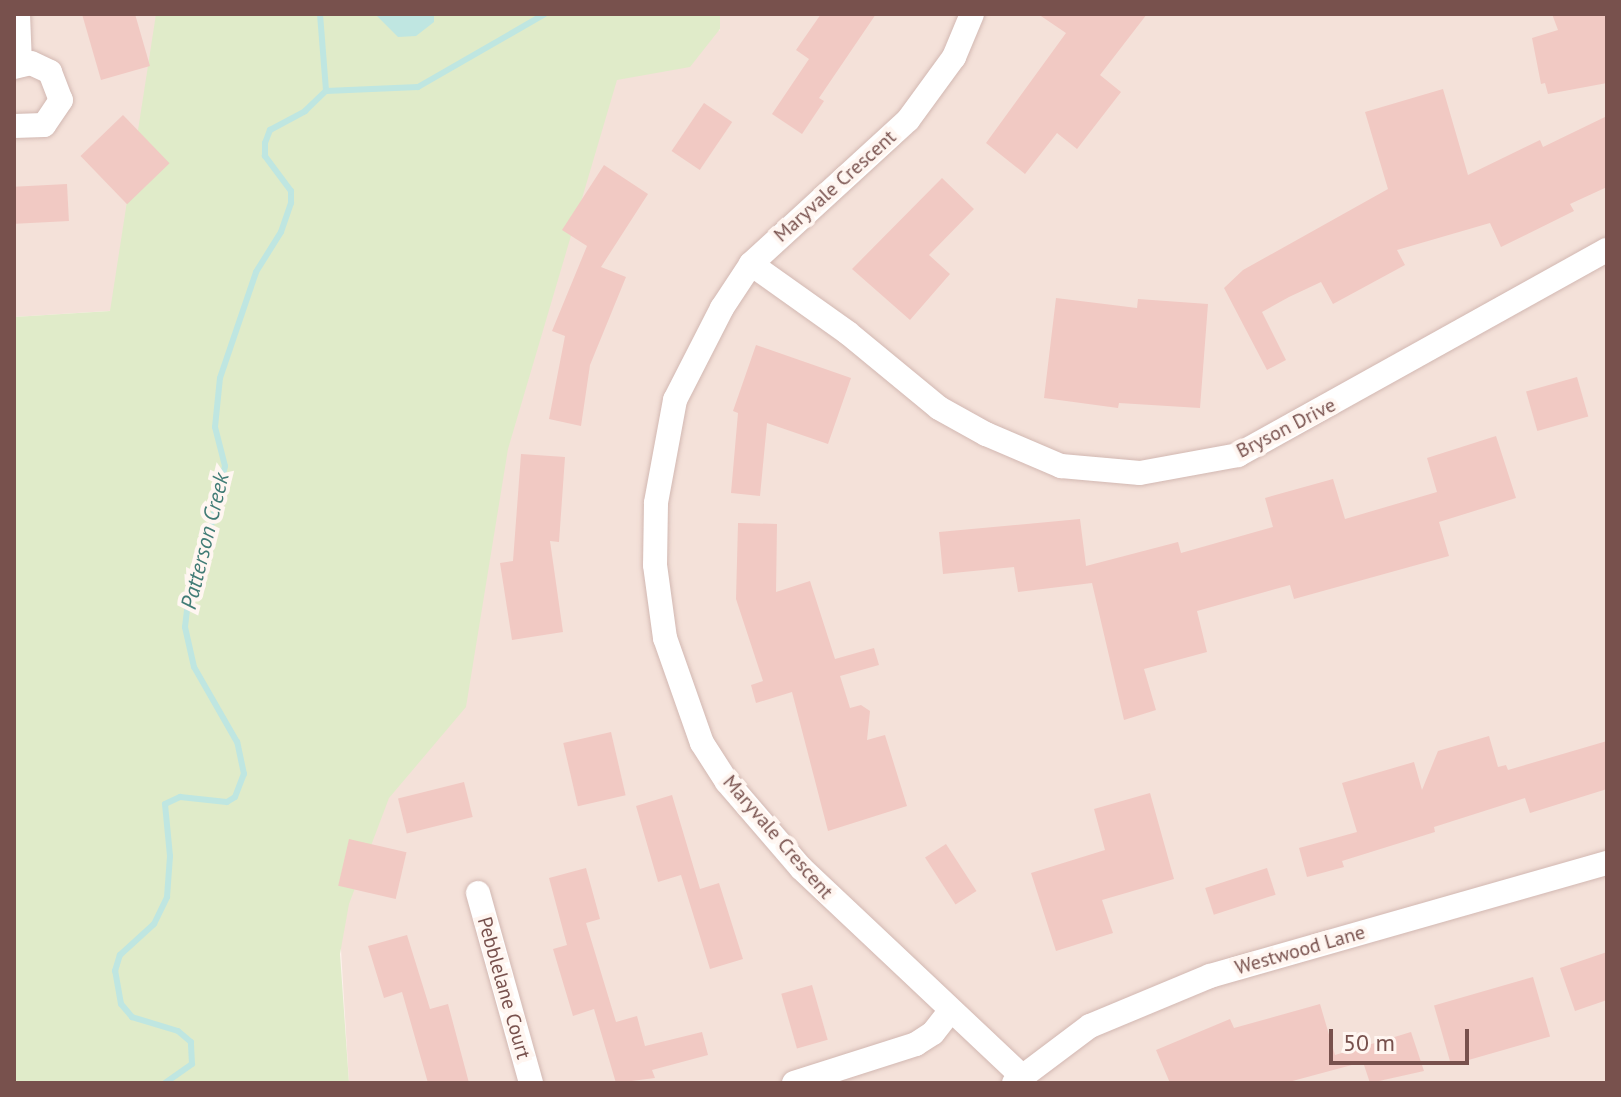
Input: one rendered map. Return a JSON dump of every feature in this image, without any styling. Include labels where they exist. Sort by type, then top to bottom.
[{"type":"street","points":[[14,126],[44,125],[61,100],[50,72],[17,66],[18,14]]},
{"type":"street","name":"Maryvale Crescent","points":[[972,14],[954,57],[908,120],[751,264],[693,362],[675,400],[663,450],[655,565],[665,638],[702,743],[727,782],[801,868],[1019,1080]]},
{"type":"street","name":"Bryson Drive","points":[[751,264],[939,408],[986,434],[1061,466],[1140,473],[1238,455],[1607,250]]},
{"type":"street","name":"Westwood Lane","points":[[1019,1080],[1090,1026],[1210,976],[1607,863]]},
{"type":"street","name":"Pebblelane Court","points":[[478,893],[531,1083]]},
{"type":"street","points":[[794,1083],[916,1044],[933,1033],[950,1011]]},
{"type":"shaded area","points":[[14,14],[200,14],[170,307],[14,317]]},
{"type":"shaded area","points":[[720,14],[1607,14],[1607,1083],[349,1083],[329,749],[527,112],[720,30]]},
{"type":"green space","points":[[156,14],[720,14],[720,29],[690,67],[617,80],[508,449],[466,707],[389,798],[349,904],[340,954],[349,1083],[14,1083],[14,317],[110,311]]},
{"type":"water","points":[[375,14],[434,14],[434,22],[416,36],[398,37]]},
{"type":"building","points":[[82,14],[135,14],[150,66],[101,80]]},
{"type":"building","points":[[821,14],[876,14],[819,98],[824,101],[802,134],[772,114],[809,59],[796,50]]},
{"type":"building","points":[[1038,14],[1147,14],[1100,75],[1121,92],[1077,149],[1057,133],[1025,174],[986,143],[1066,33]]},
{"type":"building","points":[[1552,14],[1607,14],[1607,83],[1548,94],[1545,83],[1541,84],[1532,38],[1558,30]]},
{"type":"building","points":[[1443,89],[1468,175],[1540,140],[1543,147],[1607,116],[1607,187],[1570,204],[1574,211],[1501,247],[1490,223],[1397,250],[1405,265],[1333,304],[1321,282],[1289,297],[1262,312],[1286,360],[1267,370],[1224,288],[1243,270],[1388,189],[1365,112]]},
{"type":"building","points":[[704,103],[732,122],[700,170],[672,151]]},
{"type":"building","points":[[123,115],[170,163],[127,204],[81,156]]},
{"type":"building","points":[[604,165],[648,194],[601,267],[626,277],[590,365],[581,426],[549,419],[565,336],[552,331],[587,246],[562,230]]},
{"type":"building","points":[[942,178],[974,209],[929,255],[950,274],[910,320],[852,269]]},
{"type":"building","points":[[67,184],[69,221],[16,224],[14,187]]},
{"type":"building","points":[[1056,298],[1137,308],[1138,299],[1208,304],[1200,408],[1119,403],[1118,408],[1044,398]]},
{"type":"building","points":[[756,345],[851,378],[828,444],[767,423],[760,496],[731,493],[738,413],[733,411]]},
{"type":"building","points":[[1577,377],[1588,416],[1537,431],[1526,392]]},
{"type":"building","points":[[1496,436],[1516,498],[1439,522],[1449,556],[1294,599],[1290,585],[1197,611],[1207,652],[1144,669],[1156,710],[1124,720],[1092,583],[1018,592],[1014,567],[943,574],[939,532],[1080,519],[1086,566],[1178,542],[1181,553],[1273,527],[1265,498],[1333,479],[1345,519],[1437,492],[1427,458]]},
{"type":"building","points":[[521,454],[565,457],[559,542],[550,541],[563,632],[512,640],[500,563],[513,561]]},
{"type":"building","points":[[738,523],[777,524],[776,592],[810,581],[835,659],[874,648],[879,665],[840,676],[850,708],[861,705],[870,711],[867,740],[885,735],[907,806],[828,831],[792,692],[756,703],[751,685],[763,681],[736,599]]},
{"type":"building","points":[[611,732],[626,795],[578,806],[563,743]]},
{"type":"building","points":[[1489,736],[1498,767],[1506,765],[1508,770],[1607,741],[1607,789],[1530,813],[1525,798],[1434,827],[1435,832],[1342,861],[1344,867],[1307,877],[1299,848],[1357,832],[1342,783],[1414,762],[1422,790],[1438,751]]},
{"type":"building","points":[[464,782],[473,817],[407,833],[398,798]]},
{"type":"building","points":[[1150,793],[1174,879],[1102,900],[1113,933],[1056,951],[1031,873],[1105,850],[1094,809]]},
{"type":"building","points":[[672,795],[700,889],[719,883],[743,959],[710,969],[681,875],[658,882],[636,806]]},
{"type":"building","points":[[349,839],[406,852],[396,899],[338,886]]},
{"type":"building","points":[[946,844],[976,891],[956,905],[925,858]]},
{"type":"building","points":[[586,868],[600,919],[586,923],[616,1022],[637,1016],[645,1046],[702,1032],[708,1055],[652,1070],[655,1078],[616,1083],[594,1009],[573,1016],[553,949],[567,945],[549,878]]},
{"type":"building","points":[[1267,868],[1276,895],[1214,915],[1205,888]]},
{"type":"building","points":[[407,935],[430,1009],[448,1004],[469,1083],[428,1083],[402,992],[384,998],[368,946]]},
{"type":"building","points":[[1607,952],[1607,1000],[1575,1011],[1560,968]]},
{"type":"building","points":[[1533,977],[1550,1037],[1451,1065],[1434,1005]]},
{"type":"building","points":[[812,985],[828,1040],[797,1049],[781,994]]},
{"type":"building","points":[[1320,1004],[1335,1055],[1411,1032],[1424,1071],[1370,1083],[1363,1062],[1285,1083],[1170,1083],[1156,1050],[1230,1019],[1234,1028]]},
{"type":"waterway","name":"Patterson Creek","points":[[320,14],[326,91]]},
{"type":"waterway","name":"Patterson Creek","points":[[165,1083],[192,1064],[191,1042],[178,1031],[132,1017],[121,1004],[115,971],[120,955],[154,924],[167,897],[170,856],[165,804],[180,797],[227,802],[235,797],[244,774],[237,742],[194,667],[185,627],[190,585],[208,539],[225,466],[215,427],[220,378],[256,272],[281,232],[291,203],[291,191],[265,156],[265,143],[270,130],[305,111],[326,91],[418,87],[545,14]]}]
